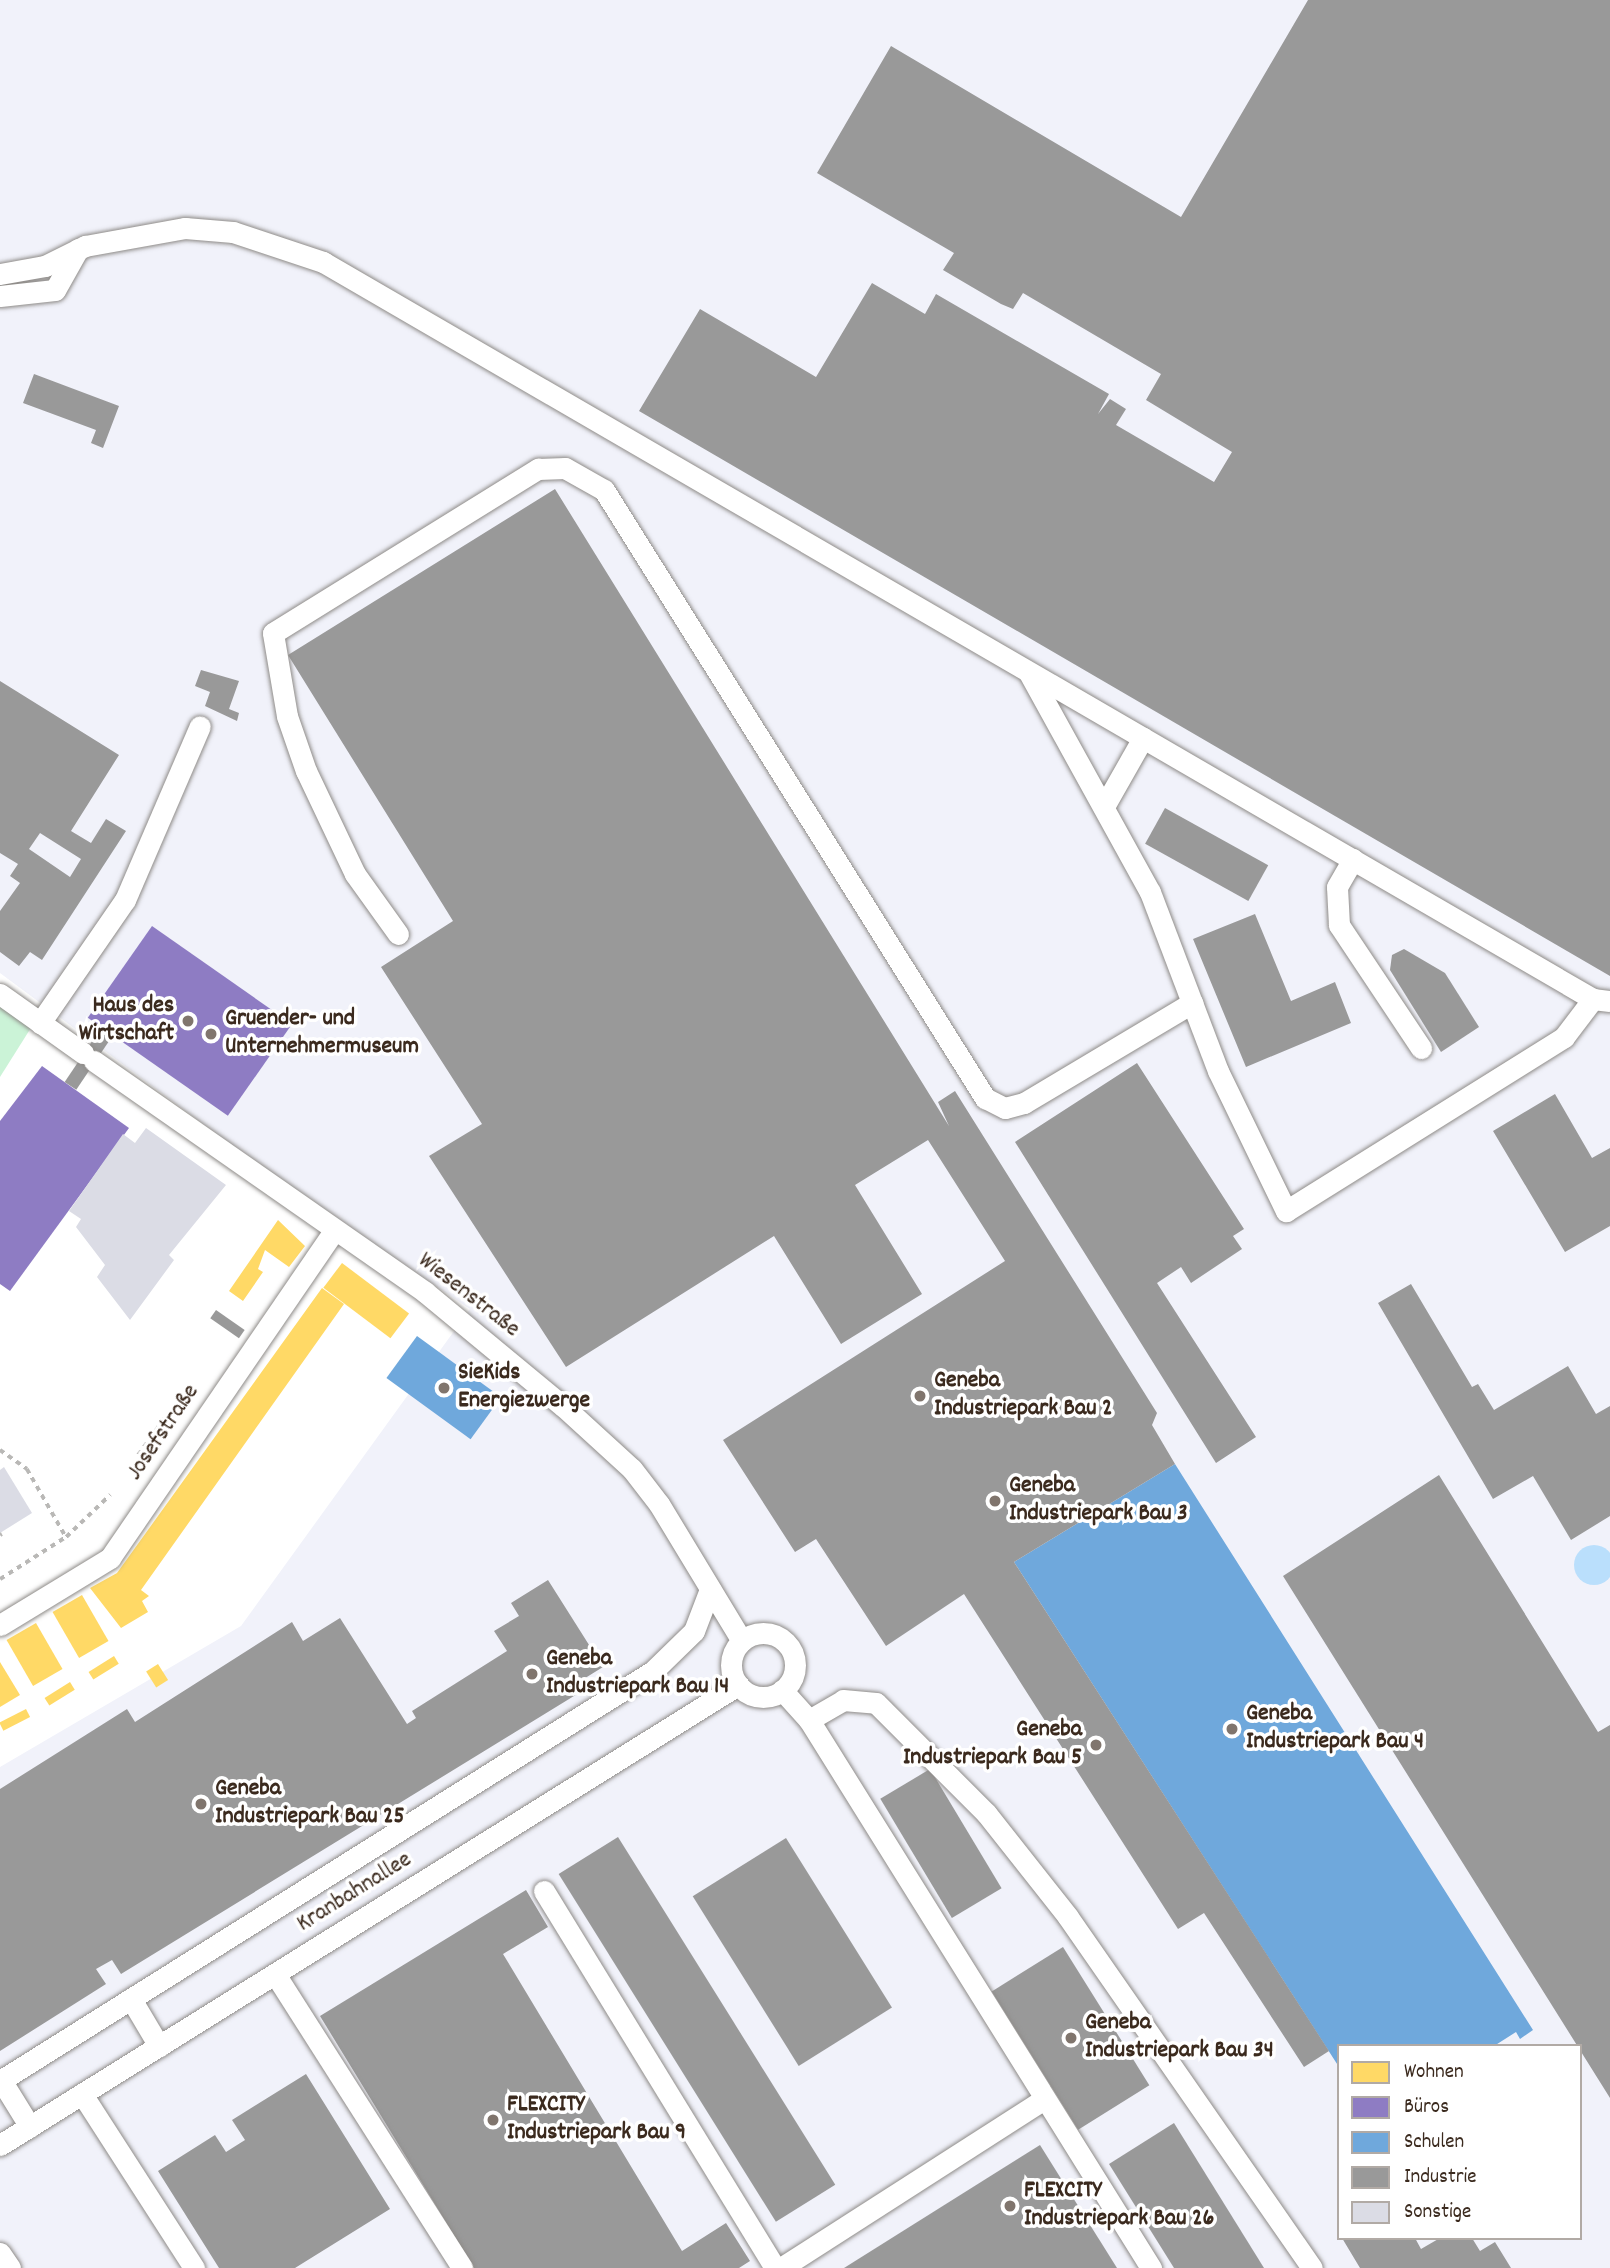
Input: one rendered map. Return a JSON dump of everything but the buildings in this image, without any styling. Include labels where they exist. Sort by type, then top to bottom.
[{"type":"street","points":[[0,274],[45,266],[78,249],[195,228],[267,241],[323,262],[1029,673],[1602,1000],[1564,1037],[1286,1211],[1192,1003],[1150,892],[1106,803],[1029,673]]},
{"type":"street","points":[[0,296],[55,290],[78,249]]},
{"type":"street","points":[[398,934],[355,874],[310,781],[287,716],[274,633],[538,469],[565,468],[604,490],[985,1098],[1005,1108],[1024,1103],[1192,1003]]},
{"type":"street","points":[[40,1023],[125,900],[200,726]]},
{"type":"street","points":[[1106,803],[1143,738]]},
{"type":"street","points":[[1353,859],[1337,887],[1339,925],[1421,1048]]},
{"type":"street","name":"Wiesenstraße","points":[[0,994],[333,1232],[425,1292],[632,1469],[741,1641]]},
{"type":"street","name":"Josefstraße","points":[[0,1625],[110,1558],[333,1232]]},
{"type":"street","points":[[30,2127],[1,2081],[653,1671],[694,1632],[710,1589]]},
{"type":"street","points":[[769,1634],[787,1644],[794,1665],[782,1690],[761,1697],[738,1685],[732,1658],[741,1641],[769,1634]]},
{"type":"street","name":"Kranbahnallee","points":[[0,2145],[738,1685]]},
{"type":"street","points":[[782,1690],[809,1720],[1151,2268]]},
{"type":"street","points":[[809,1720],[844,1700],[876,1703],[986,1813],[1068,1917],[1307,2266]]},
{"type":"street","points":[[544,1891],[775,2268]]},
{"type":"street","points":[[275,1974],[462,2268]]},
{"type":"street","points":[[131,1999],[159,2046]]},
{"type":"street","points":[[82,2094],[194,2268]]},
{"type":"street","points":[[781,2268],[1044,2099]]},
{"type":"street","points":[[0,2253],[10,2268]]},
{"type":"path","points":[[138,1455],[166,1416]]},
{"type":"path","points":[[0,1450],[27,1469],[66,1537]]},
{"type":"path","points":[[0,1579],[66,1537],[110,1495]]},
{"type":"shaded area","points":[[0,0],[1610,0],[1610,2268],[0,2268],[0,1767],[241,1626],[470,1309],[292,1190],[0,973]]},
{"type":"green space","points":[[0,1000],[34,1023],[0,1077]]},
{"type":"water","points":[[1586,1546],[1602,1546],[1611,1555],[1611,1575],[1602,1584],[1586,1584],[1575,1573],[1575,1557]]},
{"type":"place","name":"Haus des Wirtschaft","points":[[188,1021]]},
{"type":"place","name":"Gruender- und Unternehmermuseum","points":[[211,1034]]},
{"type":"place","name":"SieKids Energiezwerge","points":[[444,1388]]},
{"type":"place","name":"Geneba Industriepark Bau 2","points":[[920,1396]]},
{"type":"place","name":"Geneba Industriepark Bau 3","points":[[995,1501]]},
{"type":"place","name":"Geneba Industriepark Bau 14","points":[[532,1674]]},
{"type":"place","name":"Geneba Industriepark Bau 4","points":[[1232,1729]]},
{"type":"place","name":"Geneba Industriepark Bau 5","points":[[1096,1745]]},
{"type":"place","name":"Geneba Industriepark Bau 25","points":[[201,1804]]},
{"type":"place","name":"Geneba Industriepark Bau 34","points":[[1071,2038]]},
{"type":"place","name":"FLEXCITY Industriepark Bau 9","points":[[493,2120]]},
{"type":"place","name":"FLEXCITY Industriepark Bau 26","points":[[1010,2206]]}]
